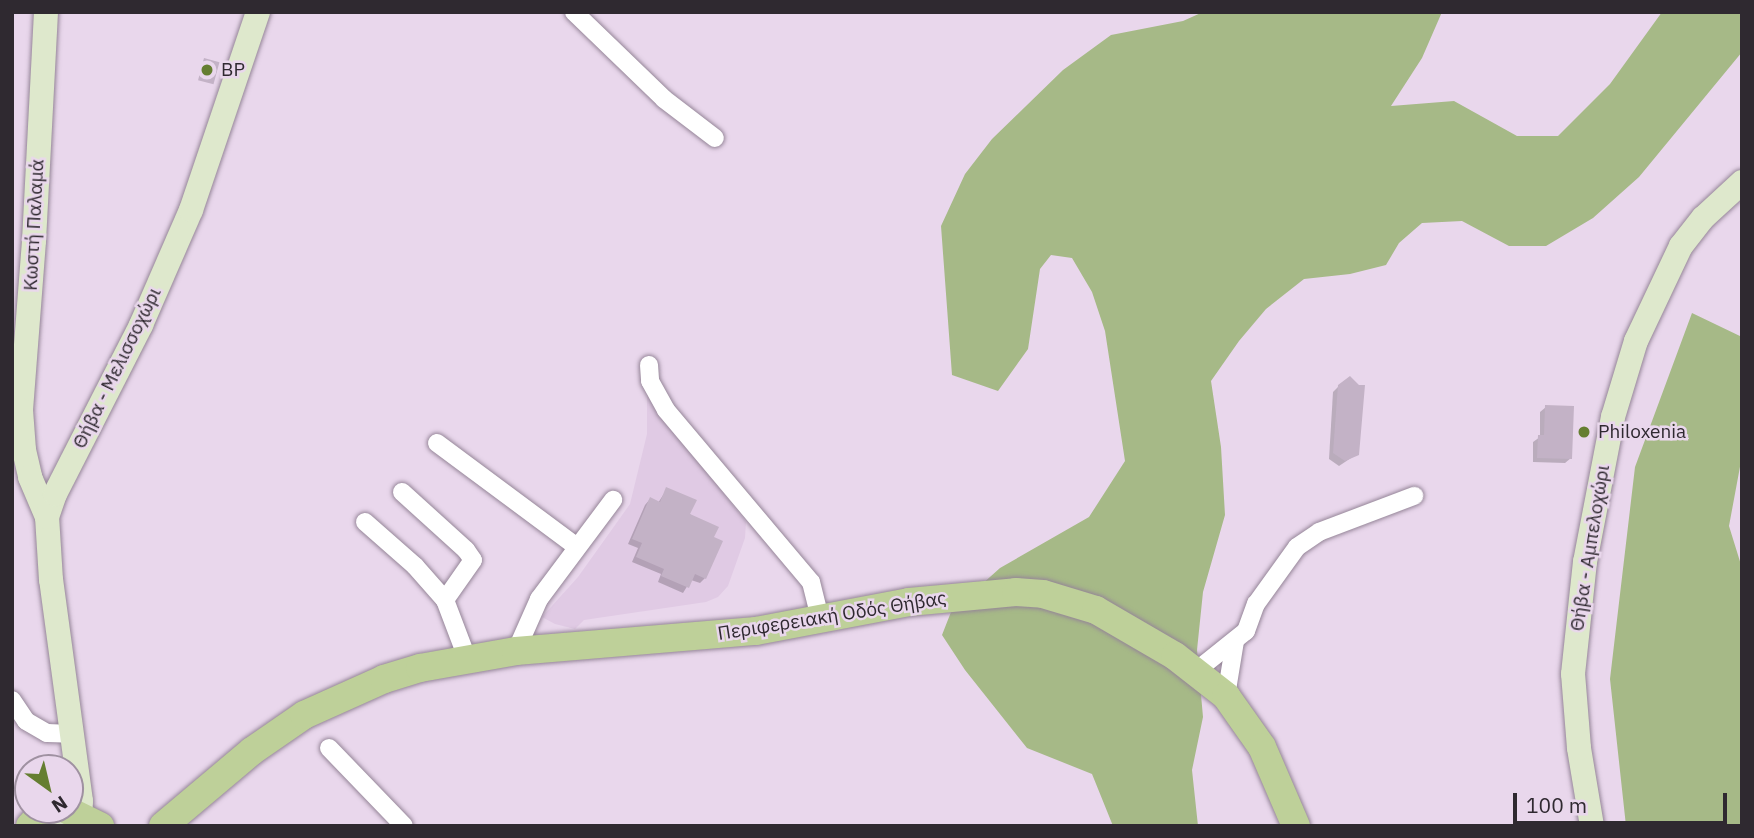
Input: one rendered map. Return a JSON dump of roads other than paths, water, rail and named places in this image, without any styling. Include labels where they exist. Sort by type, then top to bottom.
[{"type":"main road","name":"Περιφερειακή Οδός Θήβας","points":[[163,826],[252,751],[304,715],[384,679],[467,658],[516,651],[756,631],[909,602],[968,594],[1016,592],[1043,594],[1096,610],[1148,639],[1196,671],[1226,696],[1262,747],[1296,826]]},
{"type":"main road","name":"Περιφερειακή Οδός Θήβας","points":[[185,826],[212,785]]},
{"type":"street","name":"Κωστή Παλαμά","points":[[46,12],[33,254],[21,410],[23,450],[30,477],[47,517]]},
{"type":"street","name":"Θήβα - Μελισσοχώρι","points":[[72,754],[72,734],[51,580],[47,517],[87,428],[141,325],[191,210],[258,12]]},
{"type":"street","points":[[574,12],[664,99],[715,138]]},
{"type":"street","name":"Θήβα - Αμπελοχώρι","points":[[1592,826],[1579,748],[1573,674],[1585,562],[1613,417],[1636,341],[1681,246],[1703,218],[1742,182]]},
{"type":"street","points":[[649,365],[650,381],[666,410],[811,583],[820,619]]},
{"type":"street","points":[[437,443],[577,547]]},
{"type":"street","points":[[402,492],[466,550],[473,561],[445,600]]},
{"type":"street","points":[[1196,671],[1246,631],[1256,604],[1297,547],[1319,532],[1414,496]]},
{"type":"street","points":[[516,651],[539,599],[614,500]]},
{"type":"street","points":[[365,522],[407,558],[445,600],[467,658]]},
{"type":"street","points":[[1226,696],[1235,640]]},
{"type":"street","points":[[12,700],[26,721],[47,733],[72,734]]},
{"type":"street","name":"Θήβα - Μελισσοχώρι","points":[[65,754],[72,734]]},
{"type":"street","points":[[329,748],[404,826]]},
{"type":"place","name":"BP","points":[[207,70]]},
{"type":"place","name":"Philoxenia","points":[[1584,432]]}]
